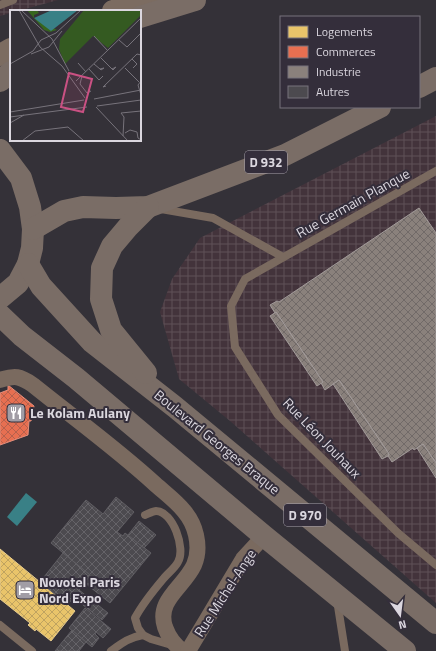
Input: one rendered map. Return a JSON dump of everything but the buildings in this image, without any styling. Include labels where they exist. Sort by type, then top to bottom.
[{"type":"main road","points":[[116,10],[139,3],[160,0]]},
{"type":"main road","points":[[141,17],[195,0]]},
{"type":"main road","points":[[0,55],[10,50]]},
{"type":"main road","points":[[0,81],[10,73]]},
{"type":"main road","points":[[420,86],[436,78]]},
{"type":"main road","name":"D 932","points":[[33,229],[64,211],[83,207],[148,207],[284,155],[378,108]]},
{"type":"main road","points":[[0,150],[20,178],[30,207],[33,229],[32,248],[28,264],[18,283],[0,298]]},
{"type":"main road","points":[[148,207],[112,246],[102,268],[101,298],[111,330],[175,407]]},
{"type":"main road","name":"Boulevard Georges Braque","points":[[28,264],[41,286],[92,342],[175,407],[436,623]]},
{"type":"main road","name":"D 970","points":[[0,315],[22,336],[76,378],[264,536],[336,593],[405,651]]},
{"type":"street","points":[[0,380],[10,377],[18,377],[33,385],[134,464],[184,510],[192,522],[198,544],[194,564],[165,605],[162,613],[168,635],[182,649]]},
{"type":"street","name":"Rue Michel-Ange","points":[[182,649],[243,559],[264,536]]},
{"type":"lane","points":[[0,5],[13,0]]},
{"type":"lane","name":"Rue Germain Planque","points":[[283,257],[436,171]]},
{"type":"lane","points":[[148,207],[213,218],[283,257]]},
{"type":"lane","name":"Rue Léon Jouhaux","points":[[283,257],[245,279],[231,306],[236,348],[278,415],[398,534],[436,565]]},
{"type":"lane","points":[[144,515],[156,511],[162,512],[170,520],[180,538],[180,553],[179,561],[146,599],[135,618],[138,628],[143,635],[151,640],[182,649]]},
{"type":"lane","points":[[336,593],[345,651]]},
{"type":"lane","points":[[0,625],[32,651]]},
{"type":"lane","points":[[111,651],[133,637],[143,635]]},
{"type":"shaded area","points":[[0,0],[58,0],[22,10],[10,10],[10,13],[0,16]]},
{"type":"shaded area","points":[[436,116],[436,603],[230,421],[179,379],[160,312],[172,279],[200,238]]},
{"type":"water","points":[[26,493],[37,502],[17,526],[7,517]]},
{"type":"place","name":"Le Kolam Aulany","points":[[16,413]]},
{"type":"place","name":"Novotel Paris Nord Expo","points":[[25,590]]}]
